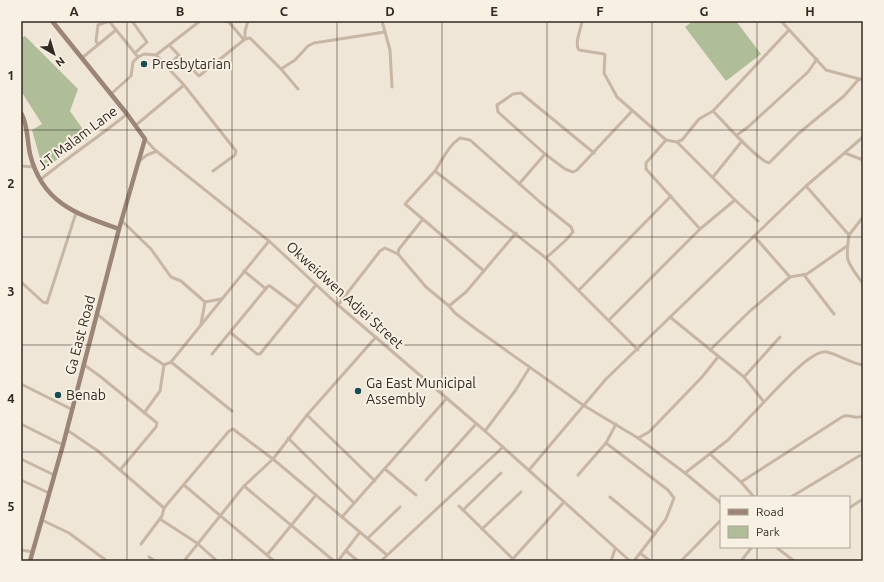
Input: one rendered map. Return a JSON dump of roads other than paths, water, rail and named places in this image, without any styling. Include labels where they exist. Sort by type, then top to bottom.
[{"type":"street","points":[[52,21],[145,138]]},
{"type":"street","points":[[98,44],[96,38],[98,33],[97,26],[99,22],[109,21],[138,57]]},
{"type":"street","points":[[132,21],[147,42],[135,53]]},
{"type":"street","points":[[111,94],[131,76],[133,62],[138,57],[144,54],[156,54],[200,21]]},
{"type":"street","points":[[228,21],[244,39]]},
{"type":"street","points":[[244,39],[248,21]]},
{"type":"street","points":[[382,21],[390,50],[392,87]]},
{"type":"street","points":[[582,21],[577,47],[582,52],[605,55],[604,77],[617,97],[666,140],[678,142],[735,200],[758,221]]},
{"type":"street","points":[[781,21],[829,72],[861,80]]},
{"type":"street","points":[[82,58],[116,30]]},
{"type":"street","points":[[678,142],[682,140],[704,115],[713,111],[789,30]]},
{"type":"street","points":[[281,69],[298,57],[308,46],[318,42],[385,32]]},
{"type":"street","points":[[169,45],[199,76],[244,39],[250,38],[281,69],[298,89]]},
{"type":"street","points":[[156,54],[166,67],[184,85],[236,151],[235,155],[213,171]]},
{"type":"street","points":[[166,67],[178,56]]},
{"type":"street","points":[[737,135],[748,127],[808,72],[817,59]]},
{"type":"street","points":[[713,111],[742,141],[764,161],[770,163],[799,133],[861,80]]},
{"type":"street","points":[[136,125],[184,85]]},
{"type":"street","points":[[594,152],[521,93],[513,94],[497,105],[498,112],[545,154],[565,169],[573,172],[583,165],[632,111]]},
{"type":"street","name":"J.T Malam Lane","points":[[39,181],[69,156],[98,138],[127,114]]},
{"type":"street","points":[[22,115],[34,167],[39,181],[49,192],[76,213],[119,229]]},
{"type":"street","points":[[529,470],[606,379],[638,350],[670,317],[806,186],[863,137]]},
{"type":"street","name":"Okweidwen Adjei Street","points":[[145,138],[157,151],[269,241],[338,305],[484,430],[630,561]]},
{"type":"street","name":"Ga East Road","points":[[30,561],[119,229],[145,138]]},
{"type":"street","points":[[484,271],[422,219],[406,203],[456,141],[465,138],[470,140],[519,184],[566,222],[573,230],[565,241],[546,258]]},
{"type":"street","points":[[666,140],[646,163],[646,169],[700,229]]},
{"type":"street","points":[[713,177],[742,141]]},
{"type":"street","points":[[139,161],[147,154],[157,151]]},
{"type":"street","points":[[845,153],[863,160]]},
{"type":"street","points":[[519,184],[545,154]]},
{"type":"street","points":[[21,166],[34,167]]},
{"type":"street","points":[[434,170],[546,258],[610,319],[638,350]]},
{"type":"street","points":[[806,186],[849,235]]},
{"type":"street","points":[[579,290],[671,196]]},
{"type":"street","points":[[610,319],[700,229],[735,200]]},
{"type":"street","points":[[21,282],[42,302],[47,302],[76,213]]},
{"type":"street","points":[[863,216],[849,235],[846,258],[863,284]]},
{"type":"street","points":[[398,254],[399,249],[422,219]]},
{"type":"street","points":[[122,221],[151,249],[171,277],[182,281],[205,302]]},
{"type":"street","points":[[449,306],[466,292],[516,233]]},
{"type":"street","points":[[754,236],[790,278]]},
{"type":"street","points":[[164,365],[170,362],[269,241]]},
{"type":"street","points":[[710,350],[750,311],[790,278],[804,275],[847,246]]},
{"type":"street","points":[[338,305],[380,251],[385,248],[398,254],[426,287],[449,306],[455,313],[583,405],[638,438],[685,473],[720,502]]},
{"type":"street","points":[[244,271],[266,289]]},
{"type":"street","points":[[804,275],[834,314]]},
{"type":"street","points":[[230,333],[259,355],[316,285]]},
{"type":"street","points":[[212,354],[270,286],[298,307]]},
{"type":"street","points":[[205,302],[221,299]]},
{"type":"street","points":[[201,325],[205,302]]},
{"type":"street","points":[[96,314],[136,346],[164,365]]},
{"type":"street","points":[[670,317],[744,378],[764,402]]},
{"type":"street","points":[[184,561],[196,543],[244,486],[273,459],[288,438],[376,337]]},
{"type":"street","points":[[744,378],[780,337]]},
{"type":"street","points":[[685,473],[728,440],[799,368],[819,353],[827,352],[863,365]]},
{"type":"street","points":[[638,438],[649,432],[702,377],[718,357]]},
{"type":"street","points":[[170,362],[232,411]]},
{"type":"street","points":[[83,364],[106,380],[157,423],[157,425],[120,470]]},
{"type":"street","points":[[144,413],[160,392],[164,365]]},
{"type":"street","points":[[484,430],[515,390],[530,367]]},
{"type":"street","points":[[21,384],[71,410]]},
{"type":"street","points":[[342,516],[375,481],[447,398]]},
{"type":"street","points":[[741,482],[842,417],[848,415],[854,418],[863,416]]},
{"type":"street","points":[[308,416],[375,481]]},
{"type":"street","points":[[21,424],[62,445]]},
{"type":"street","points":[[426,480],[476,424]]},
{"type":"street","points":[[578,475],[606,443],[616,424]]},
{"type":"street","points":[[65,429],[98,451],[164,508]]},
{"type":"street","points":[[141,544],[160,520],[164,508],[232,429],[236,429],[387,555]]},
{"type":"street","points":[[288,438],[354,503]]},
{"type":"street","points":[[606,443],[673,495],[674,500],[670,512],[634,561]]},
{"type":"street","points":[[381,561],[503,447]]},
{"type":"street","points":[[710,454],[741,482],[753,496]]},
{"type":"street","points":[[793,496],[859,456],[863,456]]},
{"type":"street","points":[[21,459],[54,475]]},
{"type":"street","points":[[385,469],[416,496]]},
{"type":"street","points":[[463,510],[501,473]]},
{"type":"street","points":[[21,480],[49,493]]},
{"type":"street","points":[[184,485],[274,561]]},
{"type":"street","points":[[244,486],[334,561]]},
{"type":"street","points":[[482,528],[521,492]]},
{"type":"street","points":[[267,555],[316,495]]},
{"type":"street","points":[[610,497],[655,534]]},
{"type":"street","points":[[850,507],[863,499]]},
{"type":"street","points":[[459,506],[512,560],[564,502]]},
{"type":"street","points":[[368,538],[400,507]]},
{"type":"street","points":[[42,520],[69,534],[107,561]]},
{"type":"street","points":[[160,520],[196,543],[217,561]]},
{"type":"street","points":[[681,561],[720,521]]},
{"type":"street","points":[[338,561],[360,532]]},
{"type":"street","points":[[741,561],[751,548]]},
{"type":"street","points":[[777,548],[794,561]]},
{"type":"street","points":[[611,561],[616,549]]},
{"type":"street","points":[[21,550],[32,552]]},
{"type":"street","points":[[346,551],[358,561]]},
{"type":"street","points":[[640,553],[650,561]]},
{"type":"street","points":[[149,557],[155,561]]},
{"type":"place","name":"Presbytarian","points":[[144,64]]},
{"type":"place","name":"Ga East Municipal Assembly","points":[[358,391]]},
{"type":"place","name":"Benab","points":[[58,395]]}]
